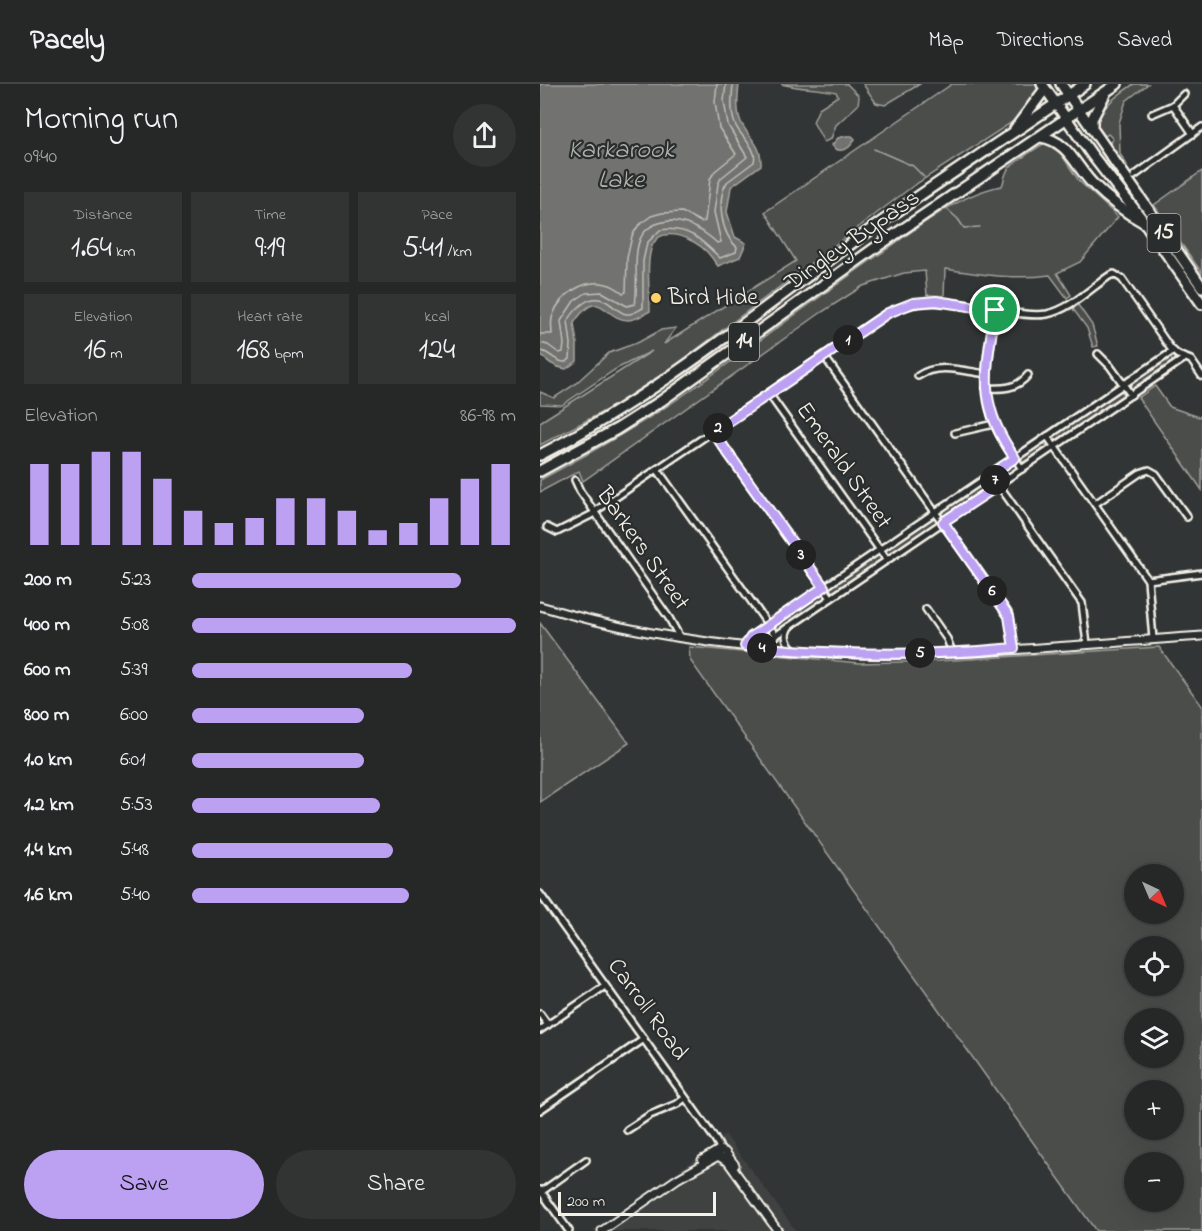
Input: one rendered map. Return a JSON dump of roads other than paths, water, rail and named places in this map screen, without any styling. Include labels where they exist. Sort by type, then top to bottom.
[{"type":"highway","name":"15","points":[[1060,84],[1202,287]]},
{"type":"highway","name":"14","points":[[1056,104],[1085,84]]},
{"type":"highway","name":"14","points":[[1066,119],[1117,84]]},
{"type":"highway","name":"15","points":[[1043,86],[1202,304]]},
{"type":"highway","points":[[1012,133],[1043,86]]},
{"type":"highway","points":[[1092,129],[1092,119],[1106,92]]},
{"type":"highway","name":"Dingley Bypass","points":[[540,455],[607,418],[669,379],[894,213],[1056,104]]},
{"type":"highway","name":"Dingley Bypass","points":[[540,471],[609,434],[662,401],[875,248],[1066,119]]},
{"type":"highway","points":[[1041,137],[1052,139],[1065,148],[1104,195],[1124,212],[1145,223]]},
{"type":"main road","points":[[540,606],[601,622],[680,638],[794,651],[858,654],[952,652],[1202,636]]},
{"type":"main road","points":[[602,1231],[718,1153]]},
{"type":"main road","name":"Carroll Road","points":[[718,1153],[750,1190],[778,1231]]},
{"type":"street","points":[[1152,114],[1173,105],[1184,94]]},
{"type":"street","points":[[1173,105],[1193,134]]},
{"type":"street","points":[[1134,176],[1202,127]]},
{"type":"street","points":[[547,527],[557,532],[595,513],[888,313],[906,305],[936,301],[1036,315],[1054,312],[1067,306],[1114,274],[1122,279],[1174,352],[1192,362],[1202,376]]},
{"type":"street","points":[[995,310],[986,388],[994,424],[1022,469]]},
{"type":"street","points":[[745,646],[750,637],[1174,352]]},
{"type":"street","points":[[1098,354],[1107,362],[1131,395]]},
{"type":"street","points":[[824,356],[1009,616],[1014,648]]},
{"type":"street","points":[[759,647],[1185,358]]},
{"type":"street","points":[[918,376],[929,369],[939,368],[986,374]]},
{"type":"street","points":[[986,388],[1013,387],[1023,382],[1028,375]]},
{"type":"street","name":"Emerald Street","points":[[769,394],[887,560]]},
{"type":"street","points":[[955,433],[994,424]]},
{"type":"street","points":[[713,432],[831,598]]},
{"type":"street","points":[[1047,436],[1148,580],[1153,639]]},
{"type":"street","points":[[657,469],[776,636]]},
{"type":"street","points":[[1095,504],[1140,473],[1149,470],[1156,474],[1187,517]]},
{"type":"street","points":[[991,474],[1082,603],[1086,644]]},
{"type":"street","name":"Barkers Street","points":[[575,480],[595,513],[667,615],[680,638]]},
{"type":"street","points":[[1148,580],[1202,573]]},
{"type":"street","points":[[926,609],[947,639],[952,652]]},
{"type":"street","points":[[790,626],[786,639],[794,651]]},
{"type":"street","name":"Carroll Road","points":[[540,894],[717,1142],[718,1153]]},
{"type":"street","points":[[540,1030],[605,986]]},
{"type":"street","points":[[540,1014],[548,1025]]},
{"type":"street","points":[[540,1110],[644,1039]]},
{"type":"street","points":[[627,1130],[650,1115],[677,1104],[685,1098]]},
{"type":"street","points":[[570,1231],[541,1191],[586,1160]]},
{"type":"water","name":"Karkarook Lake","points":[[540,84],[739,84],[739,118],[761,158],[761,165],[731,187],[727,212],[735,237],[746,243],[740,257],[718,266],[706,251],[694,242],[671,235],[658,238],[653,244],[649,259],[650,311],[628,320],[620,319],[602,307],[590,306],[574,323],[577,361],[566,369],[551,364],[540,353]]},
{"type":"water","points":[[852,136],[855,139],[852,144],[845,150],[835,149],[832,145],[838,138]]},
{"type":"waterway","points":[[874,149],[913,166],[924,177]]},
{"type":"waterway","points":[[948,210],[964,228],[980,227]]},
{"type":"place","name":"Bird Hide","points":[[656,298]]}]
